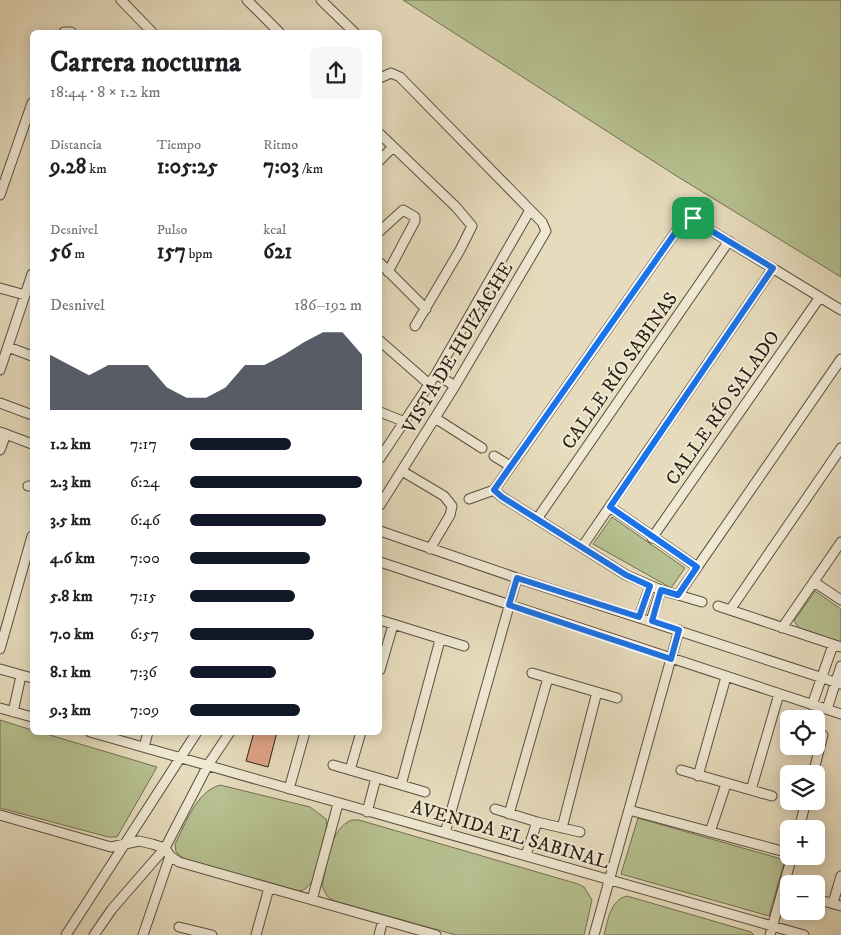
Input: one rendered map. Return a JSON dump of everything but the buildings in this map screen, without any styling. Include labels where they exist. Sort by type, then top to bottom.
[{"type":"street","points":[[121,0],[150,30]]},
{"type":"street","points":[[247,0],[277,30]]},
{"type":"street","points":[[321,0],[352,30]]},
{"type":"street","points":[[382,77],[391,73],[400,76],[530,210]]},
{"type":"street","points":[[0,195],[30,109]]},
{"type":"street","points":[[382,136],[456,207],[472,226],[415,326]]},
{"type":"street","points":[[382,158],[393,147]]},
{"type":"street","points":[[382,229],[403,210],[415,217],[415,221],[388,272]]},
{"type":"street","name":"VISTA DE HUIZACHE","points":[[382,455],[436,374],[530,210],[545,225],[546,231],[455,386],[382,502]]},
{"type":"street","points":[[469,499],[494,490],[687,216],[841,310]]},
{"type":"street","name":"CALLE RÍO SABINAS","points":[[537,519],[729,241]]},
{"type":"street","points":[[382,265],[426,309]]},
{"type":"street","points":[[582,547],[773,268]]},
{"type":"street","points":[[0,370],[30,280]]},
{"type":"street","points":[[0,288],[25,296]]},
{"type":"street","name":"CALLE RÍO SALADO","points":[[652,538],[820,297]]},
{"type":"street","points":[[382,343],[429,384]]},
{"type":"street","points":[[8,347],[30,355]]},
{"type":"street","points":[[678,595],[841,359]]},
{"type":"street","points":[[436,374],[455,386]]},
{"type":"street","points":[[0,403],[30,413]]},
{"type":"street","points":[[382,413],[405,422]]},
{"type":"street","points":[[435,418],[482,448]]},
{"type":"street","points":[[0,450],[3,433],[30,443]]},
{"type":"street","points":[[730,610],[841,448]]},
{"type":"street","points":[[494,456],[510,466]]},
{"type":"street","points":[[402,471],[450,501],[452,509],[430,549]]},
{"type":"street","points":[[494,490],[626,575],[661,590],[702,602]]},
{"type":"street","points":[[610,507],[652,538],[697,567]]},
{"type":"street","points":[[382,532],[838,683]]},
{"type":"street","points":[[782,628],[841,542]]},
{"type":"street","points":[[0,648],[30,543]]},
{"type":"street","points":[[382,563],[841,714]]},
{"type":"street","points":[[445,834],[517,578]]},
{"type":"street","points":[[814,582],[841,600]]},
{"type":"street","points":[[639,617],[650,586]]},
{"type":"street","points":[[652,621],[661,590]]},
{"type":"street","points":[[718,606],[837,646],[812,704]]},
{"type":"street","points":[[382,621],[464,646]]},
{"type":"street","points":[[382,663],[393,625]]},
{"type":"street","points":[[594,935],[679,630]]},
{"type":"street","points":[[401,785],[440,640]]},
{"type":"street","points":[[827,709],[838,683],[841,666]]},
{"type":"street","points":[[0,669],[30,678]]},
{"type":"street","points":[[532,673],[617,698]]},
{"type":"street","points":[[13,712],[21,676]]},
{"type":"street","points":[[698,776],[726,677]]},
{"type":"street","points":[[509,814],[548,678]]},
{"type":"street","points":[[562,828],[597,692]]},
{"type":"street","points":[[751,790],[779,694]]},
{"type":"street","points":[[0,708],[30,716]]},
{"type":"street","points":[[101,735],[208,765]]},
{"type":"street","points":[[144,747],[147,735]]},
{"type":"street","points":[[66,935],[195,735]]},
{"type":"street","points":[[94,935],[112,909],[165,848],[208,765],[228,735]]},
{"type":"street","points":[[289,789],[304,735]]},
{"type":"street","points":[[350,770],[360,735]]},
{"type":"street","name":"AVENIDA EL SABINAL","points":[[208,765],[338,804],[526,855],[772,931],[804,935]]},
{"type":"street","points":[[333,765],[425,792]]},
{"type":"street","points":[[681,770],[772,796]]},
{"type":"street","points":[[367,812],[376,778]]},
{"type":"street","points":[[710,832],[726,784]]},
{"type":"street","points":[[312,900],[338,804]]},
{"type":"street","points":[[495,809],[537,822],[580,832]]},
{"type":"street","points":[[629,810],[780,851]]},
{"type":"street","points":[[0,815],[111,847],[139,841],[165,848],[170,856],[178,862],[436,935]]},
{"type":"street","points":[[526,855],[537,822]]},
{"type":"street","points":[[144,935],[170,856]]},
{"type":"street","points":[[772,931],[790,865]]},
{"type":"street","points":[[837,905],[841,876]]},
{"type":"street","points":[[256,935],[269,888]]},
{"type":"street","points":[[379,935],[383,920]]},
{"type":"street","points":[[179,927],[212,935]]},
{"type":"green space","points":[[403,0],[841,0],[841,277],[675,175]]},
{"type":"green space","points":[[612,517],[685,568],[671,588],[593,544]]},
{"type":"green space","points":[[815,591],[841,609],[841,642],[799,628],[794,621]]},
{"type":"green space","points":[[0,720],[30,729],[30,735],[50,735],[157,767],[117,837],[108,837],[0,808]]},
{"type":"green space","points":[[220,785],[310,807],[326,819],[326,832],[320,860],[311,883],[307,887],[296,892],[184,859],[176,852],[175,844],[198,801],[204,794]]},
{"type":"green space","points":[[638,818],[780,859],[780,865],[784,865],[769,916],[621,874]]},
{"type":"green space","points":[[352,820],[359,820],[578,884],[584,887],[592,900],[584,935],[456,935],[334,901],[327,896],[322,886],[330,848],[338,831],[344,824]]},
{"type":"green space","points":[[627,896],[751,932],[754,935],[604,935],[613,906],[621,898]]},
{"type":"route","points":[[687,216],[693,218],[773,268],[610,507],[652,538],[697,567],[678,595],[661,590],[652,621],[679,630],[671,659],[509,605],[517,578],[639,617],[650,586],[616,569],[502,497],[494,490],[681,222],[687,216]]}]
